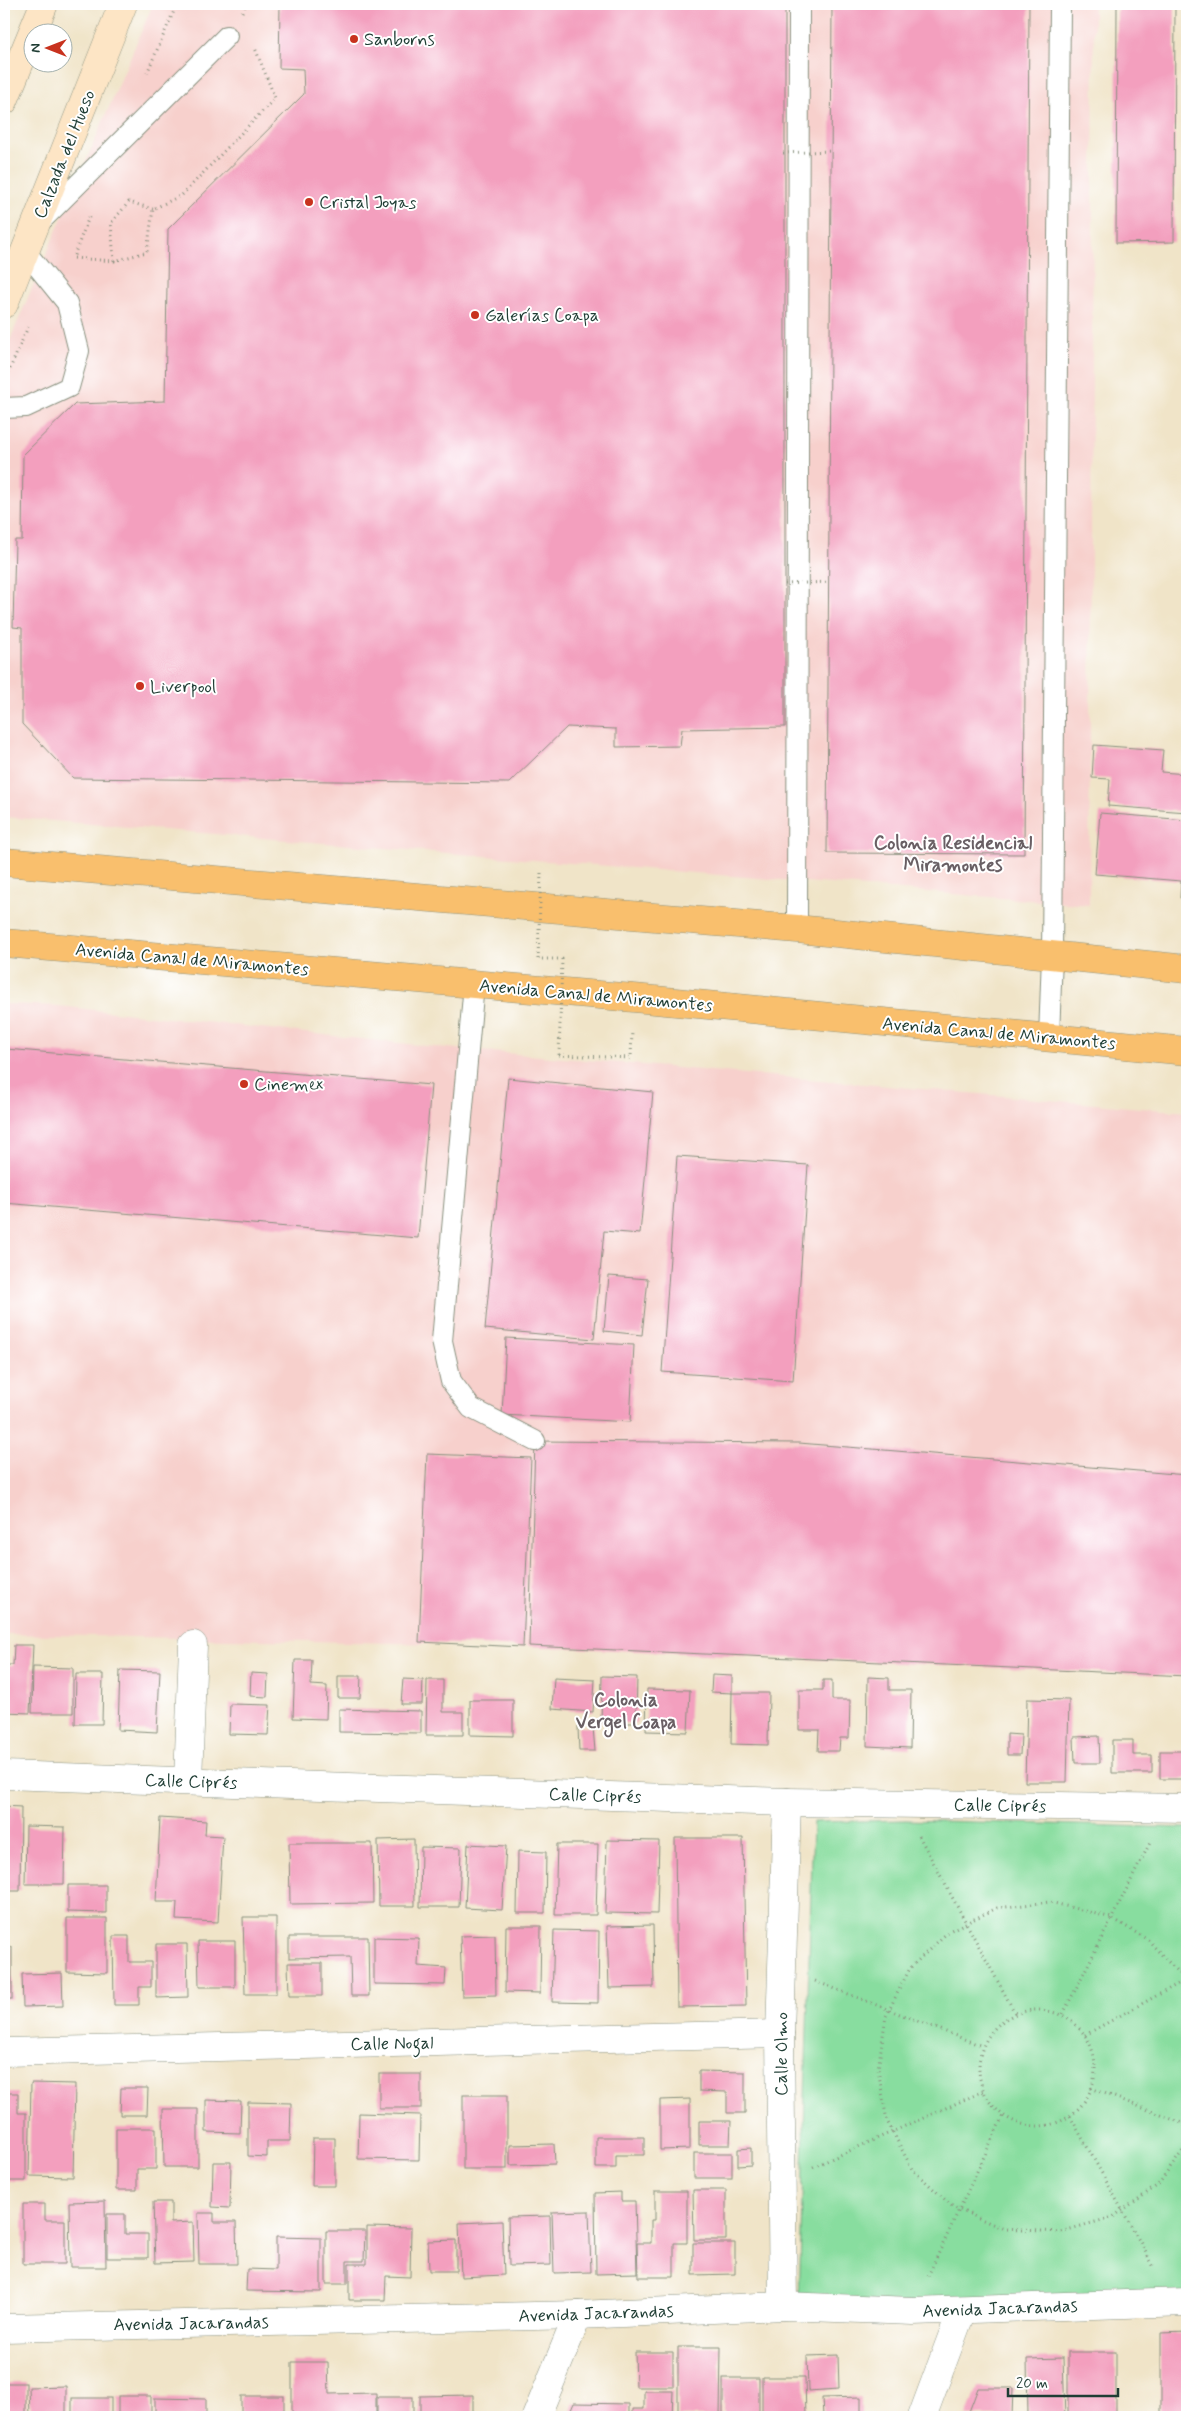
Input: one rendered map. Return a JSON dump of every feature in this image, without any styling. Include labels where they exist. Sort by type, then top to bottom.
[{"type":"main road","points":[[4,101],[44,4]]},
{"type":"main road","name":"Calzada del Hueso","points":[[4,304],[123,4]]},
{"type":"main road","points":[[4,862],[798,929],[1187,969]]},
{"type":"main road","name":"Avenida Canal de Miramontes","points":[[4,944],[474,984],[1187,1051]]},
{"type":"street","points":[[188,1781],[193,1645]]},
{"type":"street","name":"Calle Ciprés","points":[[4,1775],[786,1802],[1178,1808]]},
{"type":"street","name":"Calle Olmo","points":[[783,2306],[780,2034],[786,1802]]},
{"type":"street","name":"Calle Nogal","points":[[4,2052],[780,2034]]},
{"type":"street","name":"Avenida Jacarandas","points":[[4,2328],[578,2315],[783,2306],[913,2311],[1180,2302]]},
{"type":"street","points":[[922,2417],[962,2310]]},
{"type":"street","points":[[536,2417],[578,2315]]},
{"type":"lane","points":[[798,929],[799,4]]},
{"type":"lane","points":[[1049,1038],[1052,955],[1060,4]]},
{"type":"lane","points":[[4,408],[26,407],[69,387],[80,351],[67,303],[29,240],[227,36]]},
{"type":"lane","points":[[474,984],[442,1341],[451,1381],[471,1408],[535,1442]]},
{"type":"path","points":[[129,202],[153,209],[182,195],[274,98],[252,42]]},
{"type":"path","points":[[784,153],[831,151]]},
{"type":"path","points":[[114,262],[146,252],[153,209]]},
{"type":"path","points":[[785,584],[829,582]]},
{"type":"path","points":[[541,873],[538,959],[562,959],[559,1055],[631,1058]]},
{"type":"path","points":[[901,1804],[1015,2013]]},
{"type":"path","points":[[1063,2014],[1112,1918],[1178,1808]]},
{"type":"path","points":[[1187,1986],[1186,1979],[1148,1940],[1112,1918],[1050,1902],[997,1908],[949,1931],[910,1968],[886,2016],[878,2069],[887,2122],[912,2169],[953,2206],[1004,2228],[1060,2232],[1113,2217],[1158,2185],[1187,2145]]},
{"type":"path","points":[[782,1969],[982,2046]]},
{"type":"path","points":[[1085,2035],[1186,1979]]},
{"type":"path","points":[[1044,2009],[1063,2014],[1078,2025],[1090,2041],[1095,2059],[1095,2079],[1088,2097],[1070,2116],[1060,2122],[1041,2127],[1021,2124],[1004,2116],[990,2102],[984,2091],[978,2065],[982,2046],[992,2029],[1015,2013],[1025,2010],[1044,2009]]},
{"type":"path","points":[[1091,2088],[1187,2125]]},
{"type":"path","points":[[782,2181],[984,2091]]},
{"type":"path","points":[[913,2311],[1004,2116]]},
{"type":"path","points":[[1070,2116],[1122,2211],[1180,2302]]},
{"type":"shaded area","name":"Galerías Coapa","points":[[153,4],[1094,4],[1089,905],[4,817],[4,354]]},
{"type":"shaded area","points":[[4,1004],[58,1006],[435,1047],[1187,1112],[1187,1676],[529,1646],[4,1634]]},
{"type":"green space","points":[[906,1820],[1187,1828],[1187,2298],[799,2304],[813,1822]]},
{"type":"building","name":"Galerías Coapa","points":[[280,4],[785,4],[785,727],[682,729],[680,746],[616,747],[616,729],[567,727],[509,783],[73,778],[22,724],[22,628],[13,627],[15,540],[22,540],[23,455],[75,404],[165,401],[168,229],[304,94],[303,69],[279,68]]},
{"type":"building","points":[[832,4],[1029,4],[1024,854],[827,853]]},
{"type":"building","points":[[1117,4],[1175,4],[1174,242],[1116,243]]},
{"type":"building","points":[[1094,745],[1163,750],[1161,772],[1187,774],[1187,812],[1108,806],[1110,779],[1092,778]]},
{"type":"building","points":[[1100,813],[1187,820],[1187,899],[1180,898],[1181,881],[1095,874]]},
{"type":"building","points":[[6,1049],[431,1085],[418,1238],[4,1203],[4,1080]]},
{"type":"building","points":[[508,1078],[653,1092],[640,1234],[604,1231],[594,1339],[485,1329]]},
{"type":"building","points":[[677,1156],[808,1165],[793,1381],[662,1372]]},
{"type":"building","points":[[609,1276],[648,1279],[642,1335],[604,1331]]},
{"type":"building","points":[[506,1338],[634,1345],[630,1422],[502,1415]]},
{"type":"building","points":[[535,1441],[799,1443],[1187,1475],[1187,1676],[529,1646]]},
{"type":"building","points":[[427,1454],[531,1458],[523,1647],[419,1642]]},
{"type":"building","points":[[14,1645],[33,1645],[30,1713],[4,1712],[4,1665],[13,1665]]},
{"type":"building","points":[[295,1660],[312,1660],[311,1685],[327,1686],[326,1719],[293,1718]]},
{"type":"building","points":[[33,1667],[73,1668],[73,1713],[32,1713]]},
{"type":"building","points":[[120,1670],[160,1671],[157,1732],[118,1730]]},
{"type":"building","points":[[251,1673],[268,1674],[267,1697],[250,1696]]},
{"type":"building","points":[[76,1674],[103,1674],[102,1724],[75,1724]]},
{"type":"building","points":[[712,1675],[732,1676],[732,1693],[711,1692]]},
{"type":"building","points":[[338,1676],[361,1676],[360,1698],[338,1698]]},
{"type":"building","points":[[602,1676],[637,1677],[636,1723],[601,1723]]},
{"type":"building","points":[[868,1677],[889,1678],[889,1690],[911,1690],[910,1748],[867,1746]]},
{"type":"building","points":[[554,1678],[595,1680],[593,1712],[552,1709]]},
{"type":"building","points":[[403,1679],[423,1680],[422,1704],[401,1704]]},
{"type":"building","points":[[427,1680],[443,1680],[443,1712],[463,1712],[463,1735],[426,1735]]},
{"type":"building","points":[[823,1680],[832,1680],[832,1700],[850,1700],[849,1738],[840,1738],[839,1751],[818,1751],[819,1730],[799,1730],[799,1690],[823,1690]]},
{"type":"building","points":[[647,1689],[690,1690],[688,1732],[646,1731]]},
{"type":"building","points":[[732,1693],[769,1693],[768,1745],[731,1744]]},
{"type":"building","points":[[1027,1699],[1069,1700],[1067,1782],[1025,1782]]},
{"type":"building","points":[[470,1700],[513,1700],[513,1736],[470,1735]]},
{"type":"building","points":[[230,1704],[270,1705],[268,1735],[229,1734]]},
{"type":"building","points":[[339,1709],[421,1711],[421,1733],[339,1732]]},
{"type":"building","points":[[578,1727],[593,1727],[595,1751],[579,1751]]},
{"type":"building","points":[[1007,1734],[1021,1735],[1020,1755],[1007,1755]]},
{"type":"building","points":[[1099,1736],[1100,1763],[1075,1763],[1074,1737]]},
{"type":"building","points":[[1112,1740],[1133,1740],[1133,1755],[1152,1755],[1152,1773],[1112,1773]]},
{"type":"building","points":[[1160,1751],[1187,1751],[1187,1779],[1160,1779]]},
{"type":"building","points":[[4,1806],[21,1807],[20,1891],[4,1891]]},
{"type":"building","points":[[160,1818],[206,1821],[205,1835],[223,1836],[218,1922],[176,1920],[177,1902],[156,1902]]},
{"type":"building","points":[[26,1826],[65,1827],[64,1884],[25,1884]]},
{"type":"building","points":[[675,1838],[743,1838],[746,2006],[677,2007]]},
{"type":"building","points":[[414,1839],[415,1906],[379,1906],[378,1840]]},
{"type":"building","points":[[607,1840],[659,1841],[657,1914],[605,1913]]},
{"type":"building","points":[[289,1843],[372,1843],[373,1903],[290,1904]]},
{"type":"building","points":[[468,1844],[506,1846],[502,1910],[465,1908]]},
{"type":"building","points":[[557,1844],[598,1844],[596,1915],[555,1915]]},
{"type":"building","points":[[421,1847],[461,1848],[459,1907],[420,1907]]},
{"type":"building","points":[[518,1851],[546,1852],[545,1913],[517,1913]]},
{"type":"building","points":[[68,1885],[106,1885],[106,1913],[68,1912]]},
{"type":"building","points":[[243,1917],[276,1917],[276,1994],[245,1994]]},
{"type":"building","points":[[67,1918],[107,1918],[107,1973],[67,1972]]},
{"type":"building","points":[[653,1925],[654,1987],[609,1988],[607,1926]]},
{"type":"building","points":[[506,1926],[541,1926],[540,1993],[505,1992]]},
{"type":"building","points":[[554,1930],[599,1931],[598,2003],[552,2002]]},
{"type":"building","points":[[495,1935],[496,1995],[462,1996],[460,1936]]},
{"type":"building","points":[[113,1936],[129,1936],[129,1962],[151,1962],[151,1987],[139,1987],[139,2005],[114,2005]]},
{"type":"building","points":[[289,1937],[368,1937],[369,1996],[351,1996],[350,1957],[289,1958]]},
{"type":"building","points":[[374,1937],[419,1938],[418,1966],[446,1968],[445,1985],[374,1984]]},
{"type":"building","points":[[198,1941],[235,1941],[235,1987],[199,1987]]},
{"type":"building","points":[[156,1944],[187,1944],[188,1997],[156,1998]]},
{"type":"building","points":[[4,1947],[12,1947],[12,1999],[4,1999]]},
{"type":"building","points":[[288,1963],[322,1963],[322,1996],[289,1996]]},
{"type":"building","points":[[62,1973],[63,2006],[23,2007],[22,1974]]},
{"type":"building","points":[[699,2071],[745,2072],[745,2113],[727,2113],[727,2092],[699,2091]]},
{"type":"building","points":[[379,2074],[421,2074],[421,2108],[379,2108]]},
{"type":"building","points":[[31,2083],[75,2084],[73,2177],[29,2176]]},
{"type":"building","points":[[121,2088],[148,2088],[147,2115],[120,2115]]},
{"type":"building","points":[[4,2093],[18,2093],[18,2113],[26,2113],[26,2181],[4,2181]]},
{"type":"building","points":[[463,2095],[507,2095],[507,2169],[463,2169]]},
{"type":"building","points":[[690,2099],[690,2149],[660,2150],[660,2100]]},
{"type":"building","points":[[206,2100],[241,2101],[240,2133],[206,2132]]},
{"type":"building","points":[[248,2102],[291,2103],[290,2141],[267,2141],[267,2157],[248,2156]]},
{"type":"building","points":[[163,2109],[198,2109],[198,2167],[164,2167]]},
{"type":"building","points":[[359,2113],[420,2115],[419,2160],[358,2159]]},
{"type":"building","points":[[699,2121],[731,2121],[730,2145],[699,2145]]},
{"type":"building","points":[[116,2128],[156,2128],[156,2169],[137,2169],[137,2190],[116,2190]]},
{"type":"building","points":[[596,2137],[644,2137],[644,2155],[616,2155],[616,2168],[596,2168]]},
{"type":"building","points":[[313,2138],[335,2138],[335,2186],[312,2186]]},
{"type":"building","points":[[554,2144],[555,2164],[510,2165],[510,2145]]},
{"type":"building","points":[[751,2148],[751,2165],[738,2166],[738,2149]]},
{"type":"building","points":[[694,2153],[732,2153],[732,2178],[694,2178]]},
{"type":"building","points":[[213,2162],[231,2162],[230,2208],[212,2207]]},
{"type":"building","points":[[693,2190],[726,2190],[726,2240],[694,2240]]},
{"type":"building","points":[[655,2191],[687,2191],[687,2243],[674,2243],[674,2277],[638,2277],[637,2243],[651,2243],[651,2220],[655,2220]]},
{"type":"building","points":[[621,2192],[621,2201],[635,2201],[637,2273],[596,2274],[595,2193]]},
{"type":"building","points":[[105,2201],[106,2267],[70,2267],[69,2202]]},
{"type":"building","points":[[153,2202],[171,2202],[171,2223],[193,2222],[194,2262],[155,2263]]},
{"type":"building","points":[[23,2204],[45,2204],[45,2220],[65,2220],[65,2264],[23,2264]]},
{"type":"building","points":[[589,2211],[591,2272],[554,2273],[552,2212]]},
{"type":"building","points":[[198,2213],[214,2213],[214,2222],[236,2222],[237,2264],[199,2264]]},
{"type":"building","points":[[107,2214],[125,2214],[125,2234],[148,2234],[148,2258],[107,2258]]},
{"type":"building","points":[[550,2216],[551,2265],[509,2266],[508,2217]]},
{"type":"building","points":[[502,2221],[504,2275],[461,2277],[459,2223]]},
{"type":"building","points":[[367,2227],[411,2228],[410,2277],[386,2276],[385,2300],[349,2300],[349,2264],[367,2264]]},
{"type":"building","points":[[326,2231],[365,2231],[364,2261],[347,2261],[347,2284],[326,2284]]},
{"type":"building","points":[[276,2237],[321,2238],[321,2292],[246,2291],[247,2269],[276,2270]]},
{"type":"building","points":[[456,2240],[456,2271],[429,2271],[428,2241]]},
{"type":"building","points":[[693,2243],[735,2243],[735,2274],[693,2275]]},
{"type":"building","points":[[1187,2332],[1187,2417],[1161,2417],[1161,2333]]},
{"type":"building","points":[[678,2347],[721,2347],[720,2417],[678,2417]]},
{"type":"building","points":[[635,2352],[673,2352],[673,2387],[636,2387]]},
{"type":"building","points":[[1068,2352],[1116,2352],[1116,2417],[1068,2417]]},
{"type":"building","points":[[838,2355],[839,2389],[808,2391],[807,2356]]},
{"type":"building","points":[[1063,2358],[1065,2417],[1028,2417],[1027,2359]]},
{"type":"building","points":[[292,2362],[328,2362],[329,2394],[376,2393],[376,2417],[292,2417]]},
{"type":"building","points":[[762,2377],[805,2377],[806,2417],[762,2417]]},
{"type":"building","points":[[723,2378],[759,2378],[759,2417],[723,2417]]},
{"type":"building","points":[[4,2383],[26,2383],[26,2417],[4,2417]]},
{"type":"building","points":[[66,2386],[66,2417],[30,2417],[29,2387]]},
{"type":"building","points":[[978,2388],[1013,2388],[1012,2417],[967,2417]]},
{"type":"building","points":[[644,2391],[673,2391],[672,2417],[633,2417],[633,2409],[644,2409]]},
{"type":"building","points":[[473,2395],[473,2417],[420,2417],[420,2396]]},
{"type":"building","points":[[118,2396],[151,2396],[151,2417],[118,2417]]},
{"type":"building","points":[[241,2396],[284,2396],[284,2417],[241,2417]]},
{"type":"building","points":[[377,2397],[413,2397],[413,2417],[377,2417]]},
{"type":"building","points":[[861,2397],[861,2417],[823,2417],[822,2398]]},
{"type":"building","points":[[72,2398],[111,2398],[111,2417],[72,2417]]},
{"type":"building","points":[[155,2398],[206,2399],[206,2417],[155,2417]]},
{"type":"building","points":[[574,2403],[629,2404],[629,2417],[568,2417]]},
{"type":"place","name":"Sanborns","points":[[354,39]]},
{"type":"place","name":"Cristal Joyas","points":[[309,202]]},
{"type":"place","name":"Galerías Coapa","points":[[475,315]]},
{"type":"place","name":"Liverpool","points":[[140,686]]},
{"type":"place","name":"Cinemex","points":[[244,1084]]},
{"type":"district","name":"Colonia Residencial Miramontes","points":[[953,853]]},
{"type":"district","name":"Colonia Vergel Coapa","points":[[626,1710]]}]
